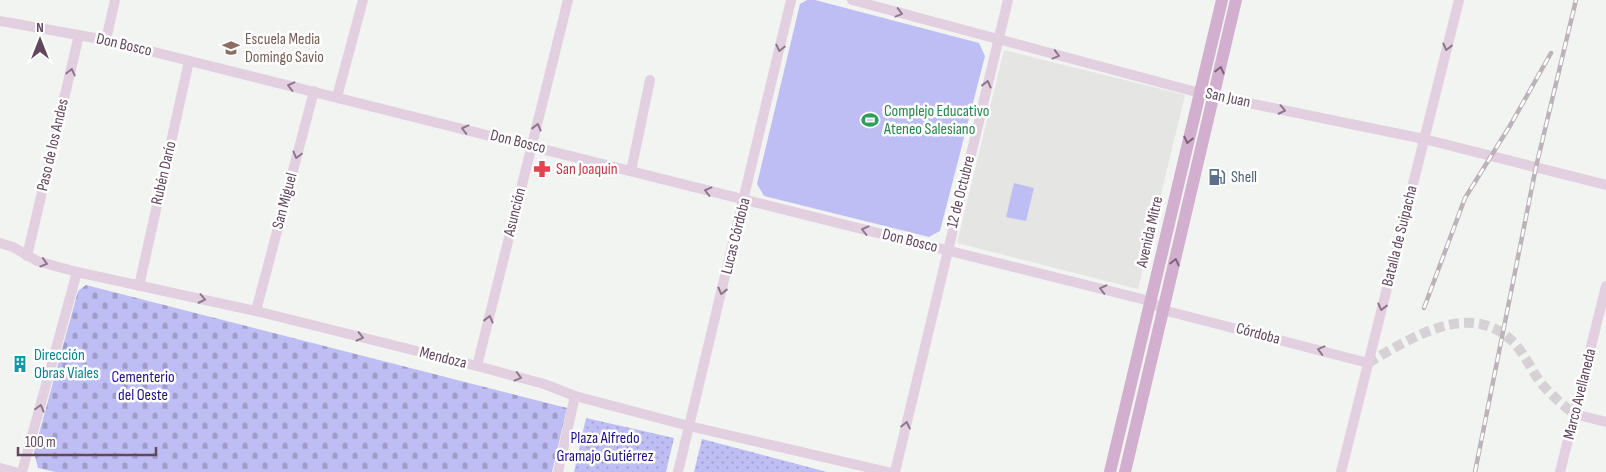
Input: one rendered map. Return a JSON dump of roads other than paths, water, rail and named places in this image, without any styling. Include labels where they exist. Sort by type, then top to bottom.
[{"type":"main road","name":"Avenida Mitre","points":[[1110,472],[1222,0]]},
{"type":"main road","name":"Avenida Mitre","points":[[1125,472],[1236,0]]},
{"type":"street","points":[[106,40],[115,0]]},
{"type":"street","points":[[337,97],[363,0]]},
{"type":"street","name":"Asunción","points":[[477,366],[568,0]]},
{"type":"street","name":"Lucas Córdoba","points":[[678,472],[791,0]]},
{"type":"street","name":"San Juan","points":[[852,0],[1200,93],[1424,139],[1606,185]]},
{"type":"street","name":"12 de Octubre","points":[[895,472],[946,250],[1008,0]]},
{"type":"street","name":"Batalla de Suipacha","points":[[1342,472],[1459,0]]},
{"type":"street","name":"Don Bosco","points":[[0,21],[106,40],[1150,301]]},
{"type":"street","name":"Paso de los Andes","points":[[27,256],[79,35]]},
{"type":"street","name":"Rubén Darío","points":[[139,286],[189,61]]},
{"type":"street","points":[[631,171],[650,80]]},
{"type":"street","name":"San Miguel","points":[[256,311],[314,91]]},
{"type":"street","name":"Mendoza","points":[[0,243],[37,261],[77,272],[256,311],[477,366],[544,384],[575,396],[689,426],[888,472]]},
{"type":"street","points":[[22,472],[77,272]]},
{"type":"street","name":"Marco Avellaneda","points":[[1560,472],[1606,286]]},
{"type":"street","name":"Córdoba","points":[[1150,301],[1163,310],[1368,363]]},
{"type":"street","points":[[558,472],[575,396]]},
{"type":"street","points":[[1574,414],[1606,422]]},
{"type":"street","points":[[0,468],[15,472]]},
{"type":"tunnel","points":[[1368,363],[1403,343],[1442,327],[1462,323],[1481,324],[1499,331],[1516,345],[1541,383],[1574,414]]},
{"type":"railway","points":[[1475,472],[1536,167],[1576,0]]},
{"type":"railway","points":[[1424,308],[1465,198],[1511,124],[1551,53]]},
{"type":"place","name":"Escuela Media Domingo Savio","points":[[231,48]]},
{"type":"place","name":"Complejo Educativo Ateneo Salesiano","points":[[870,120]]},
{"type":"place","name":"San Joaquin","points":[[542,169]]},
{"type":"place","name":"Shell","points":[[1217,177]]},
{"type":"place","name":"Dirección Obras Viales","points":[[20,364]]},
{"type":"park label","name":"Cementerio del Oeste","points":[[143,386]]},
{"type":"park label","name":"Plaza Alfredo Gramajo Gutiérrez","points":[[605,447]]}]
